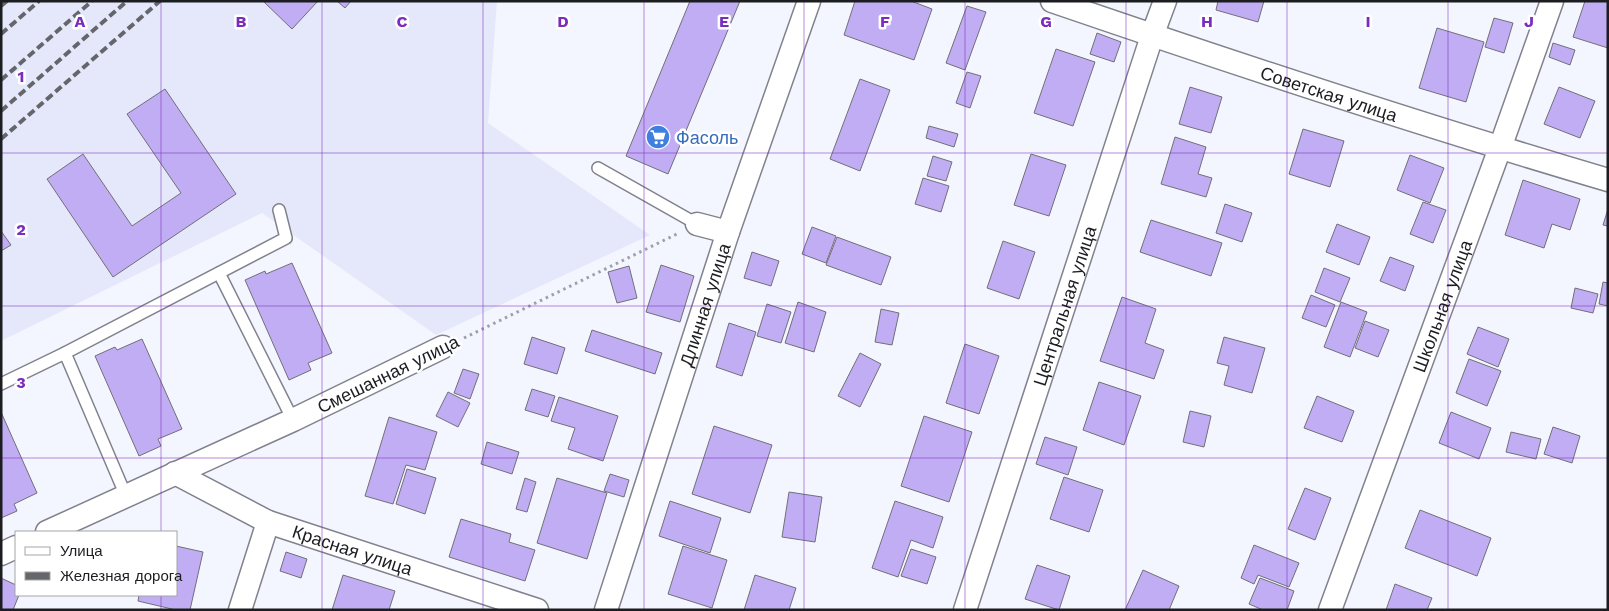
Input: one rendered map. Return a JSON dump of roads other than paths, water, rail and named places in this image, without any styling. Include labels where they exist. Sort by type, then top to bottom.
[{"type":"street","name":"Длинная улица","points":[[606,610],[728,232],[809,1]]},
{"type":"street","name":"Советская улица","points":[[1052,1],[1152,36],[1500,148],[1608,180]]},
{"type":"street","name":"Центральная улица","points":[[965,610],[1165,1]]},
{"type":"street","name":"Школьная улица","points":[[1330,610],[1552,1]]},
{"type":"street","points":[[697,224],[728,232]]},
{"type":"street","name":"Смешанная улица","points":[[49,531],[292,420],[443,348]]},
{"type":"street","name":"Красная улица","points":[[176,472],[268,522],[537,610]]},
{"type":"street","points":[[240,610],[268,522]]},
{"type":"street","points":[[1,554],[15,547]]},
{"type":"lane","points":[[598,168],[697,224]]},
{"type":"lane","points":[[1,384],[65,353],[286,238],[279,210]]},
{"type":"lane","points":[[219,274],[292,420]]},
{"type":"lane","points":[[65,353],[126,496]]},
{"type":"railway","points":[[1,6],[7,1]]},
{"type":"railway","points":[[1,34],[39,1]]},
{"type":"railway","points":[[1,80],[92,1]]},
{"type":"railway","points":[[1,111],[127,1]]},
{"type":"railway","points":[[1,139],[160,1]]},
{"type":"place","name":"Фасоль","points":[[658,137]]}]
